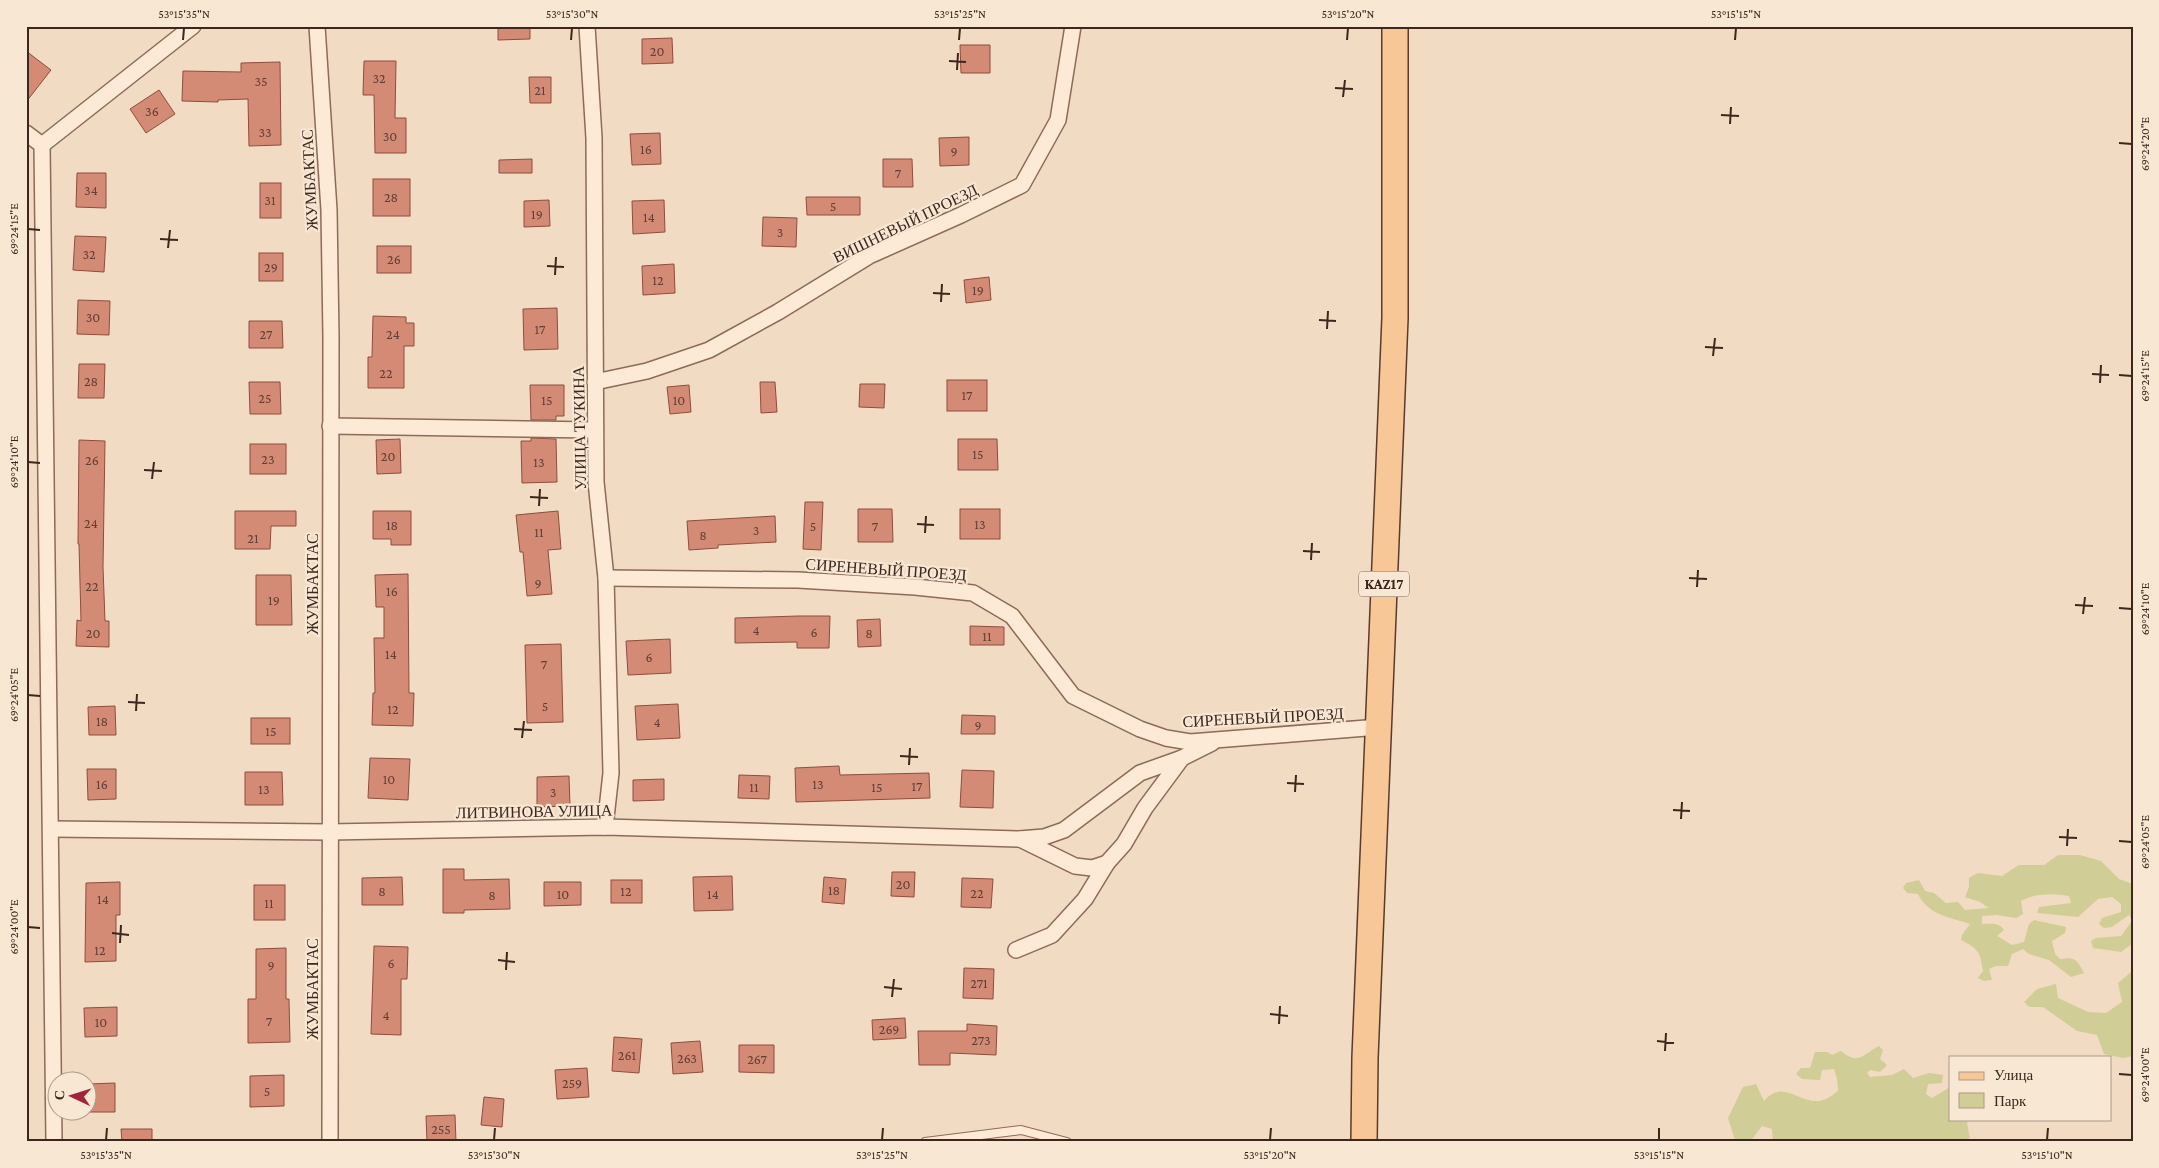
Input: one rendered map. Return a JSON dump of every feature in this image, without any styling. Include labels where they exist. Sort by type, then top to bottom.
[{"type":"main road","name":"KAZ17","points":[[1364,1142],[1365,1058],[1395,318],[1395,26]]},
{"type":"street","points":[[42,144],[193,26]]},
{"type":"street","name":"ЖУМБАКТАС","points":[[317,26],[329,210],[330,1142]]},
{"type":"street","name":"УЛИЦА ТУКИНА","points":[[586,26],[594,138],[596,482],[606,578],[611,773],[605,827]]},
{"type":"street","name":"ВИШНЕВЫЙ ПРОЕЗД","points":[[595,382],[647,371],[708,350],[778,312],[869,256],[960,215],[1022,184],[1058,120],[1073,26]]},
{"type":"street","points":[[26,133],[42,144]]},
{"type":"street","points":[[42,144],[54,1142]]},
{"type":"street","points":[[330,426],[595,430]]},
{"type":"street","name":"СИРЕНЕВЫЙ ПРОЕЗД","points":[[606,578],[798,580],[915,587],[973,593],[1012,616],[1073,696],[1140,729],[1166,738],[1190,742],[1379,727]]},
{"type":"street","name":"ЛИТВИНОВА УЛИЦА","points":[[50,829],[329,832],[605,827],[1019,839],[1044,837],[1064,830],[1140,773],[1182,758],[1220,739]]},
{"type":"street","points":[[1016,950],[1052,935],[1086,899],[1107,863],[1124,844],[1145,808],[1182,758]]},
{"type":"street","points":[[1019,839],[1075,866],[1092,868],[1107,863]]},
{"type":"lane","points":[[925,1142],[1021,1130],[1067,1142]]},
{"type":"green space","points":[[2058,855],[2080,855],[2101,861],[2119,879],[2133,884],[2133,943],[2121,952],[2093,948],[2091,941],[2096,938],[2121,936],[2132,921],[2129,915],[2112,927],[2104,928],[2099,924],[2102,918],[2121,912],[2121,904],[2112,897],[2098,899],[2078,917],[2037,913],[2039,907],[2071,903],[2069,896],[2057,894],[2038,895],[2021,901],[2023,914],[2016,918],[1996,915],[1982,916],[1982,924],[1994,924],[2002,927],[2004,930],[1997,936],[2012,945],[2024,942],[2029,924],[2034,920],[2066,927],[2065,933],[2052,941],[2055,954],[2060,959],[2069,958],[2075,960],[2084,973],[2071,977],[2049,960],[2029,954],[2023,949],[2012,954],[2008,966],[1996,966],[1989,969],[1992,980],[1984,981],[1978,978],[1983,971],[1978,952],[1961,940],[1962,935],[1970,924],[1934,911],[1922,901],[1918,894],[1907,893],[1903,888],[1906,883],[1919,880],[1925,891],[1934,893],[1946,903],[1958,902],[1965,910],[1989,908],[1980,902],[1965,897],[1969,887],[1969,878],[1978,873],[2002,876],[2019,865],[2044,865]]},
{"type":"green space","points":[[2133,962],[2133,1056],[2123,1058],[2104,1054],[2097,1035],[2077,1031],[2043,1007],[2029,1007],[2024,1002],[2037,989],[2056,984],[2058,998],[2088,1012],[2106,1013],[2122,1002],[2118,983],[2132,971]]},
{"type":"green space","points":[[1879,1046],[1883,1050],[1880,1059],[1887,1065],[1880,1072],[1870,1070],[1867,1073],[1870,1077],[1892,1075],[1904,1069],[1913,1078],[1929,1073],[1943,1075],[1942,1083],[1928,1084],[1926,1094],[1932,1098],[1949,1088],[1949,1120],[1968,1120],[1967,1123],[1970,1138],[1966,1140],[1968,1142],[1773,1142],[1772,1129],[1762,1126],[1750,1142],[1735,1140],[1728,1118],[1743,1087],[1756,1084],[1764,1101],[1777,1092],[1790,1093],[1810,1100],[1823,1100],[1838,1091],[1834,1069],[1822,1070],[1820,1080],[1802,1079],[1796,1074],[1801,1068],[1810,1068],[1815,1052],[1827,1052],[1832,1055],[1841,1051],[1852,1058],[1865,1055]]},
{"type":"building","points":[[498,26],[530,26],[530,39],[498,40]]},
{"type":"building","points":[[672,38],[673,63],[642,64],[642,39]]},
{"type":"building","points":[[960,45],[990,45],[990,73],[961,73]]},
{"type":"building","points":[[26,51],[51,70],[26,102]]},
{"type":"building","points":[[364,61],[396,61],[395,118],[406,118],[406,153],[375,153],[374,95],[363,95]]},
{"type":"building","points":[[280,62],[281,145],[249,146],[248,99],[218,100],[218,102],[182,101],[183,71],[241,72],[241,63]]},
{"type":"building","points":[[529,77],[551,77],[551,103],[530,103]]},
{"type":"building","points":[[159,90],[175,114],[146,133],[130,109]]},
{"type":"building","points":[[660,133],[661,164],[632,165],[630,134]]},
{"type":"building","points":[[969,137],[969,165],[940,166],[939,138]]},
{"type":"building","points":[[532,159],[532,173],[499,173],[499,160]]},
{"type":"building","points":[[883,159],[912,159],[913,187],[883,187]]},
{"type":"building","points":[[77,173],[106,173],[106,208],[76,207]]},
{"type":"building","points":[[373,179],[410,179],[410,216],[373,216]]},
{"type":"building","points":[[260,183],[281,183],[281,218],[260,218]]},
{"type":"building","points":[[806,197],[860,197],[860,215],[807,215]]},
{"type":"building","points":[[549,200],[550,226],[524,227],[524,201]]},
{"type":"building","points":[[664,200],[665,232],[633,234],[632,201]]},
{"type":"building","points":[[763,217],[797,218],[796,247],[762,246]]},
{"type":"building","points":[[75,236],[106,237],[104,272],[73,270]]},
{"type":"building","points":[[377,246],[411,246],[411,273],[377,273]]},
{"type":"building","points":[[259,253],[283,253],[283,281],[259,281]]},
{"type":"building","points":[[674,264],[675,293],[643,295],[642,266]]},
{"type":"building","points":[[989,277],[991,300],[966,303],[964,280]]},
{"type":"building","points":[[78,300],[110,301],[109,335],[77,334]]},
{"type":"building","points":[[557,308],[558,349],[524,350],[523,309]]},
{"type":"building","points":[[373,316],[406,317],[406,323],[414,323],[414,346],[404,346],[404,388],[368,388],[368,357],[372,357]]},
{"type":"building","points":[[249,321],[282,321],[283,348],[249,348]]},
{"type":"building","points":[[79,364],[105,364],[104,398],[78,398]]},
{"type":"building","points":[[947,380],[987,380],[987,411],[947,411]]},
{"type":"building","points":[[249,382],[280,382],[281,414],[250,414]]},
{"type":"building","points":[[760,382],[775,382],[777,412],[761,413]]},
{"type":"building","points":[[860,384],[885,384],[884,408],[859,407]]},
{"type":"building","points":[[530,385],[564,385],[564,416],[556,416],[556,420],[531,420]]},
{"type":"building","points":[[689,385],[691,412],[670,414],[667,387]]},
{"type":"building","points":[[531,438],[556,439],[557,482],[522,483],[521,441],[531,441]]},
{"type":"building","points":[[400,439],[401,473],[377,474],[376,440]]},
{"type":"building","points":[[958,439],[997,439],[998,470],[958,470]]},
{"type":"building","points":[[79,440],[105,441],[103,567],[105,621],[109,621],[109,647],[76,646],[77,620],[81,621],[78,544]]},
{"type":"building","points":[[250,444],[286,444],[286,474],[250,474]]},
{"type":"building","points":[[805,502],[823,502],[821,550],[803,549]]},
{"type":"building","points":[[858,509],[892,509],[893,542],[858,542]]},
{"type":"building","points":[[960,509],[1000,509],[1000,539],[960,539]]},
{"type":"building","points":[[235,511],[296,511],[296,526],[271,526],[270,549],[235,549]]},
{"type":"building","points":[[373,511],[411,511],[411,545],[391,545],[391,539],[373,539]]},
{"type":"building","points":[[558,511],[561,549],[548,550],[552,594],[527,596],[523,552],[520,552],[516,515]]},
{"type":"building","points":[[775,516],[776,542],[718,545],[718,548],[689,550],[687,521]]},
{"type":"building","points":[[408,574],[409,693],[414,693],[413,726],[372,725],[373,693],[375,693],[374,638],[384,638],[384,607],[376,607],[375,575]]},
{"type":"building","points":[[256,575],[291,575],[292,625],[256,625]]},
{"type":"building","points":[[830,616],[829,648],[797,648],[797,642],[735,643],[735,618]]},
{"type":"building","points":[[880,619],[881,646],[858,647],[857,620]]},
{"type":"building","points":[[970,626],[1004,627],[1004,645],[970,645]]},
{"type":"building","points":[[670,639],[671,673],[628,675],[626,641]]},
{"type":"building","points":[[561,644],[563,722],[527,723],[525,645]]},
{"type":"building","points":[[678,704],[680,738],[637,740],[635,706]]},
{"type":"building","points":[[115,706],[116,735],[89,735],[88,707]]},
{"type":"building","points":[[962,715],[995,716],[995,734],[961,734]]},
{"type":"building","points":[[251,718],[290,718],[290,744],[251,744]]},
{"type":"building","points":[[370,758],[410,759],[408,800],[368,798]]},
{"type":"building","points":[[839,766],[840,775],[929,773],[930,798],[796,802],[795,768]]},
{"type":"building","points":[[87,769],[116,769],[116,799],[88,800]]},
{"type":"building","points":[[962,770],[994,771],[993,808],[960,807]]},
{"type":"building","points":[[245,772],[282,772],[283,805],[245,805]]},
{"type":"building","points":[[739,775],[770,776],[769,799],[738,798]]},
{"type":"building","points":[[569,776],[570,806],[537,807],[537,777]]},
{"type":"building","points":[[664,779],[664,800],[633,801],[633,780]]},
{"type":"building","points":[[443,869],[464,869],[464,880],[509,879],[510,909],[464,910],[464,913],[443,913]]},
{"type":"building","points":[[892,872],[915,872],[914,897],[891,896]]},
{"type":"building","points":[[732,876],[733,910],[694,911],[693,877]]},
{"type":"building","points":[[402,877],[403,905],[362,905],[362,878]]},
{"type":"building","points":[[824,877],[846,879],[844,904],[822,902]]},
{"type":"building","points":[[962,878],[993,879],[991,908],[961,907]]},
{"type":"building","points":[[611,880],[642,880],[642,903],[611,903]]},
{"type":"building","points":[[120,882],[120,915],[116,915],[116,961],[85,962],[86,883]]},
{"type":"building","points":[[544,882],[581,882],[581,905],[544,906]]},
{"type":"building","points":[[254,885],[285,885],[285,920],[254,920]]},
{"type":"building","points":[[374,946],[408,947],[407,979],[401,979],[401,1035],[371,1034]]},
{"type":"building","points":[[286,948],[286,999],[289,999],[290,1042],[248,1043],[248,999],[256,999],[256,949]]},
{"type":"building","points":[[964,968],[994,969],[993,999],[963,998]]},
{"type":"building","points":[[117,1007],[117,1036],[85,1037],[84,1008]]},
{"type":"building","points":[[905,1018],[906,1038],[873,1040],[872,1020]]},
{"type":"building","points":[[967,1024],[997,1026],[996,1055],[950,1053],[950,1065],[919,1065],[918,1031],[967,1031]]},
{"type":"building","points":[[614,1037],[642,1039],[639,1073],[612,1071]]},
{"type":"building","points":[[700,1041],[703,1072],[673,1074],[671,1043]]},
{"type":"building","points":[[739,1045],[774,1045],[774,1073],[739,1072]]},
{"type":"building","points":[[587,1068],[589,1097],[557,1099],[555,1070]]},
{"type":"building","points":[[284,1075],[284,1106],[250,1107],[250,1076]]},
{"type":"building","points":[[115,1083],[115,1112],[98,1112],[98,1084]]},
{"type":"building","points":[[484,1097],[504,1099],[502,1127],[481,1125]]},
{"type":"building","points":[[455,1115],[456,1142],[427,1142],[426,1116]]},
{"type":"building","points":[[121,1129],[152,1129],[152,1142],[122,1142]]}]
